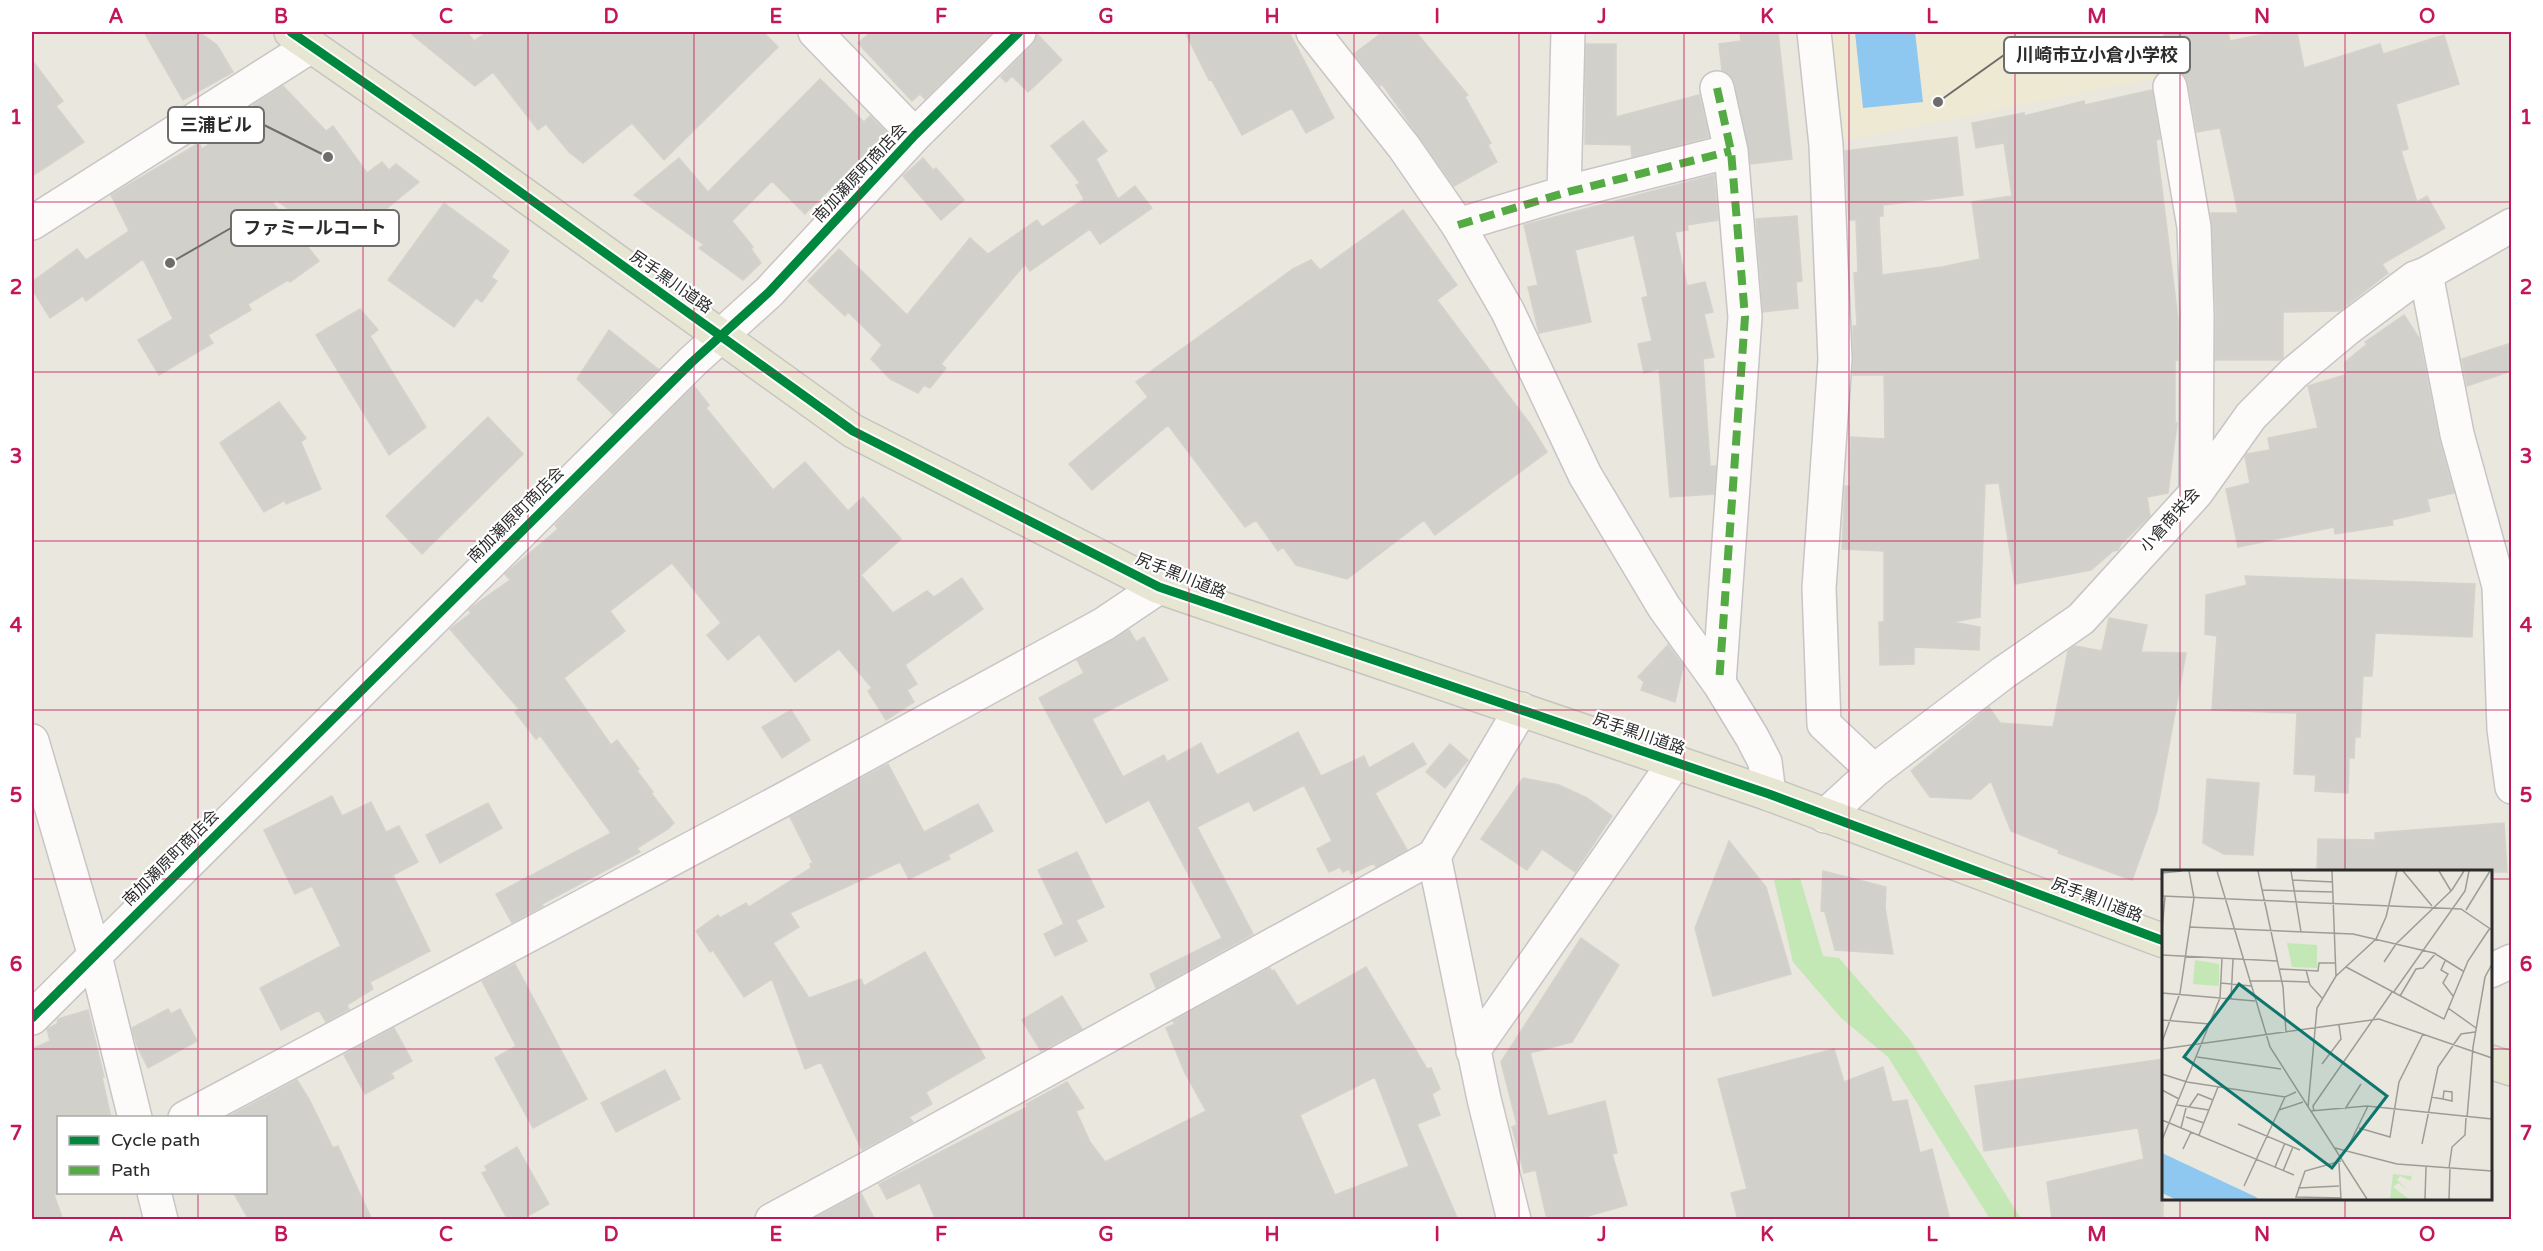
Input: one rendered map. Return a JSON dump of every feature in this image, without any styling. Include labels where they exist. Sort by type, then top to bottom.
[{"type":"main road","name":"尻手黒川道路","points":[[301,39],[461,149],[853,431],[1159,587],[1365,659],[1521,709],[1769,794],[2162,941]]},
{"type":"main road","points":[[2492,1063],[2511,1069]]},
{"type":"street","points":[[815,32],[915,135]]},
{"type":"street","name":"南加瀬原町商店会","points":[[32,1018],[721,335],[769,292],[915,135],[1019,32]]},
{"type":"street","points":[[1313,32],[1404,147],[1458,225],[1507,310],[1585,475],[1664,607],[1719,683],[1765,762],[1769,794]]},
{"type":"street","points":[[1564,193],[1568,32]]},
{"type":"street","points":[[1815,32],[1826,144],[1835,359],[1819,588],[1824,724],[1874,771]]},
{"type":"street","points":[[32,224],[301,39]]},
{"type":"street","points":[[2170,87],[2194,227],[2197,314],[2196,493]]},
{"type":"street","points":[[1717,88],[1731,151],[1745,318],[1719,683]]},
{"type":"street","points":[[1458,225],[1564,193],[1731,151]]},
{"type":"street","name":"小倉商栄会","points":[[1825,816],[1874,771],[2003,673],[2080,619],[2196,493],[2251,416],[2294,373],[2348,328],[2415,278],[2426,274],[2511,225]]},
{"type":"street","points":[[2426,274],[2457,434],[2505,583],[2504,729],[2511,787]]},
{"type":"street","points":[[189,1116],[819,780],[1104,624],[1159,587]]},
{"type":"street","points":[[771,1220],[895,1154],[1434,856],[1521,709]]},
{"type":"street","points":[[32,741],[95,956],[135,1116]]},
{"type":"street","points":[[1473,1051],[1675,762]]},
{"type":"street","points":[[1434,856],[1473,1051],[1514,1220]]},
{"type":"street","points":[[2492,970],[2511,961]]},
{"type":"street","points":[[154,1194],[161,1220]]},
{"type":"shaded area","points":[[1829,32],[2233,32],[2240,61],[1839,142]]},
{"type":"green space","points":[[1800,878],[1823,956],[1839,958],[1910,1040],[2021,1219],[1990,1219],[1888,1057],[1841,1018],[1793,962],[1774,880]]},
{"type":"water","points":[[1855,32],[1915,32],[1923,102],[1863,108]]},
{"type":"building","points":[[144,32],[199,32],[217,45],[233,72],[183,100]]},
{"type":"building","points":[[409,32],[467,32],[474,41],[487,32],[763,32],[778,47],[664,160],[632,123],[583,163],[569,152],[546,124],[538,130],[493,72],[475,86]]},
{"type":"building","points":[[871,32],[993,32],[925,99],[920,94],[912,101],[858,43]]},
{"type":"building","points":[[1185,32],[1289,32],[1334,118],[1306,133],[1292,108],[1242,135],[1211,79],[1209,80]]},
{"type":"building","points":[[1383,32],[1416,32],[1468,95],[1465,97],[1491,143],[1488,145],[1497,162],[1454,186],[1382,84],[1380,86],[1354,54]]},
{"type":"building","points":[[1740,32],[1778,32],[1792,159],[1751,164],[1735,84],[1730,75],[1722,70],[1719,44],[1741,41]]},
{"type":"building","points":[[2186,32],[2228,32],[2230,41],[2274,32],[2297,32],[2304,68],[2380,44],[2383,54],[2444,35],[2459,84],[2396,104],[2408,149],[2401,151],[2417,202],[2427,196],[2445,228],[2382,264],[2388,273],[2339,311],[2283,312],[2283,358],[2280,360],[2215,360],[2216,313],[2211,213],[2238,213],[2220,128],[2197,132],[2188,83],[2184,75],[2177,70],[2170,69],[2164,35]]},
{"type":"building","points":[[1037,34],[1062,60],[1028,92],[1012,76],[1006,82],[1001,77],[1032,45]]},
{"type":"building","points":[[1586,44],[1616,44],[1616,117],[1699,95],[1709,137],[1632,157],[1631,145],[1585,144]]},
{"type":"building","points":[[32,60],[63,101],[56,106],[84,142],[32,176]]},
{"type":"building","points":[[820,79],[864,122],[870,116],[886,132],[805,214],[772,181],[732,221],[753,247],[751,249],[761,263],[743,280],[699,248],[704,245],[634,195],[679,158],[708,192]]},
{"type":"building","points":[[283,86],[326,131],[333,126],[367,173],[382,162],[389,170],[396,164],[419,182],[381,213],[337,244],[276,200],[273,203],[319,261],[290,282],[288,280],[248,304],[251,310],[208,335],[213,343],[159,375],[138,340],[173,319],[143,259],[86,301],[83,296],[50,318],[32,289],[32,282],[77,249],[86,260],[129,231],[111,195],[199,143],[202,149],[256,110],[253,105]]},
{"type":"building","points":[[2152,90],[2160,139],[2156,140],[2178,319],[2178,360],[2175,360],[2175,423],[2177,423],[2168,493],[2147,497],[2150,516],[2121,544],[2118,550],[2113,551],[2091,570],[2015,584],[1999,483],[1985,484],[1980,617],[1952,622],[1980,627],[1979,650],[1914,647],[1914,664],[1880,665],[1879,622],[1884,622],[1884,551],[1842,549],[1845,486],[1850,486],[1851,437],[1885,439],[1884,375],[1853,375],[1853,326],[1857,326],[1854,273],[1858,272],[1856,220],[1849,220],[1845,151],[1957,137],[1963,195],[1883,205],[1883,216],[1879,216],[1882,275],[1942,267],[1980,259],[1972,202],[2012,196],[2004,143],[1976,148],[1972,123],[2024,113],[2024,116],[2084,101],[2085,105]]},
{"type":"building","points":[[1083,121],[1107,151],[1096,159],[1118,199],[1135,186],[1152,208],[1100,244],[1090,229],[1030,271],[1025,264],[941,364],[946,368],[930,388],[924,385],[918,393],[890,379],[871,359],[882,345],[848,312],[845,316],[808,281],[839,249],[907,315],[970,238],[988,254],[1037,220],[1042,227],[1084,199],[1076,185],[1080,183],[1051,146]]},
{"type":"building","points":[[923,158],[933,170],[936,168],[964,200],[941,220],[903,176]]},
{"type":"building","points":[[1714,175],[1718,220],[1687,225],[1688,230],[1675,232],[1687,286],[1705,282],[1713,312],[1704,314],[1714,357],[1703,359],[1710,466],[1716,466],[1714,494],[1670,497],[1659,369],[1644,373],[1638,344],[1652,341],[1642,298],[1648,296],[1634,235],[1575,250],[1591,322],[1539,333],[1528,287],[1538,285],[1524,225]]},
{"type":"building","points":[[444,203],[509,251],[491,277],[497,281],[482,302],[476,298],[454,327],[388,280]]},
{"type":"building","points":[[1403,210],[1457,285],[1437,300],[1530,424],[1547,452],[1435,535],[1424,520],[1347,579],[1296,565],[1283,547],[1278,551],[1256,520],[1245,527],[1168,425],[1092,490],[1069,464],[1148,397],[1136,382],[1293,269],[1311,260],[1320,270]]},
{"type":"building","points":[[1797,216],[1802,281],[1796,282],[1798,308],[1763,312],[1756,219]]},
{"type":"building","points":[[360,309],[378,330],[370,336],[426,427],[389,455],[316,335]]},
{"type":"building","points":[[2404,315],[2419,338],[2439,438],[2454,493],[2427,499],[2430,511],[2392,520],[2393,525],[2335,534],[2334,527],[2238,547],[2226,489],[2250,483],[2245,457],[2247,454],[2270,450],[2268,438],[2318,428],[2308,386],[2345,375],[2345,362],[2367,344],[2365,342]]},
{"type":"building","points":[[609,330],[658,369],[613,414],[577,379]]},
{"type":"building","points":[[2511,343],[2511,371],[2467,386],[2462,359]]},
{"type":"building","points":[[694,386],[709,405],[706,408],[773,490],[805,462],[848,511],[863,497],[901,539],[861,575],[893,613],[927,591],[934,597],[962,578],[983,609],[905,665],[917,684],[907,690],[914,702],[886,720],[868,691],[872,688],[839,649],[795,682],[759,634],[728,660],[707,635],[721,623],[672,563],[610,611],[625,631],[564,678],[611,745],[617,740],[639,769],[637,771],[653,792],[651,793],[674,823],[637,848],[640,852],[542,904],[543,906],[512,923],[496,894],[611,833],[540,735],[536,739],[515,712],[519,709],[450,629],[471,613],[469,610],[472,607],[510,580],[505,574],[558,529],[555,525]]},
{"type":"building","points":[[279,402],[306,438],[301,442],[321,489],[286,504],[285,500],[264,512],[220,443]]},
{"type":"building","points":[[488,417],[523,454],[422,554],[386,516]]},
{"type":"building","points":[[2245,576],[2475,584],[2472,637],[2375,633],[2372,676],[2363,676],[2360,737],[2355,737],[2354,758],[2349,758],[2348,793],[2315,791],[2316,775],[2294,774],[2297,713],[2212,710],[2217,636],[2205,634],[2206,595],[2247,585]]},
{"type":"building","points":[[2109,618],[2147,625],[2141,652],[2186,653],[2157,811],[2132,880],[2058,853],[2059,850],[2011,831],[1991,781],[1971,799],[1930,797],[1911,771],[1989,707],[2000,723],[2053,727],[2068,651],[2075,646],[2102,651]]},
{"type":"building","points":[[1129,630],[1136,642],[1144,637],[1168,680],[1092,719],[1123,777],[1164,755],[1167,762],[1201,743],[1217,775],[1298,732],[1321,776],[1364,756],[1369,768],[1413,743],[1426,764],[1375,793],[1407,850],[1376,867],[1374,863],[1351,874],[1349,869],[1343,872],[1340,867],[1329,872],[1317,849],[1332,841],[1304,785],[1254,811],[1249,801],[1197,827],[1253,934],[1156,988],[1150,974],[1222,938],[1149,800],[1106,823],[1039,698],[1084,673],[1077,660]]},
{"type":"building","points":[[1668,645],[1683,666],[1675,702],[1641,690],[1644,682],[1638,677]]},
{"type":"building","points":[[791,710],[810,740],[782,758],[762,727]]},
{"type":"building","points":[[1450,744],[1468,760],[1445,788],[1426,772]]},
{"type":"building","points":[[888,764],[924,832],[978,804],[993,831],[948,855],[950,859],[909,879],[900,862],[790,913],[799,927],[773,943],[809,998],[861,979],[864,986],[925,952],[985,1058],[926,1092],[932,1104],[909,1117],[913,1122],[862,1150],[821,1062],[805,1069],[772,979],[744,997],[713,950],[710,952],[696,931],[718,915],[720,918],[746,903],[749,907],[811,868],[810,864],[813,863],[790,817]]},
{"type":"building","points":[[1523,778],[1559,785],[1587,798],[1612,816],[1575,872],[1542,849],[1527,870],[1481,839]]},
{"type":"building","points":[[2207,779],[2259,783],[2253,855],[2224,854],[2203,843]]},
{"type":"building","points":[[332,796],[342,816],[371,802],[386,832],[399,826],[418,862],[393,875],[430,951],[370,982],[373,989],[347,1005],[349,1009],[326,1022],[319,1010],[281,1030],[260,988],[341,946],[312,886],[295,894],[264,830]]},
{"type":"building","points":[[488,803],[502,828],[440,863],[426,835]]},
{"type":"building","points":[[2504,823],[2507,872],[2492,872],[2492,870],[2317,870],[2318,839],[2375,840],[2375,833]]},
{"type":"building","points":[[1729,841],[1766,887],[1791,974],[1713,996],[1695,928]]},
{"type":"building","points":[[1077,852],[1104,907],[1076,920],[1087,941],[1055,956],[1044,934],[1064,924],[1038,870]]},
{"type":"building","points":[[1823,871],[1886,887],[1885,908],[1893,954],[1835,950],[1825,912],[1821,911]]},
{"type":"building","points":[[1581,938],[1619,965],[1572,1042],[1530,1053],[1548,1116],[1605,1101],[1617,1153],[1612,1154],[1627,1205],[1574,1220],[1547,1220],[1536,1170],[1524,1173],[1512,1127],[1517,1125],[1501,1062]]},
{"type":"building","points":[[515,964],[587,1099],[533,1128],[495,1058],[516,1046],[482,981]]},
{"type":"building","points":[[1366,967],[1427,1069],[1431,1068],[1440,1089],[1432,1094],[1440,1115],[1417,1124],[1458,1220],[936,1220],[920,1183],[887,1199],[879,1184],[1027,1107],[1026,1104],[1067,1082],[1084,1108],[1076,1111],[1090,1142],[1105,1162],[1206,1111],[1185,1073],[1166,1028],[1175,1024],[1173,1021],[1270,968],[1272,972],[1274,970],[1297,1006]],"holes":[[[1375,1077],[1409,1166],[1335,1195],[1300,1115]]]},
{"type":"building","points":[[1062,996],[1082,1029],[1041,1051],[1022,1020]]},
{"type":"building","points":[[168,1009],[171,1014],[180,1009],[197,1041],[148,1068],[137,1046],[132,1028]]},
{"type":"building","points":[[88,1010],[111,1116],[57,1116],[58,1194],[54,1195],[63,1220],[32,1220],[32,1049],[50,1041],[47,1029],[57,1024],[58,1019]]},
{"type":"building","points":[[394,1028],[412,1061],[391,1073],[394,1078],[365,1094],[344,1055]]},
{"type":"building","points":[[1834,1049],[1844,1082],[1883,1067],[1892,1102],[1907,1100],[1920,1153],[1932,1149],[1950,1220],[1738,1220],[1731,1193],[1747,1189],[1718,1079]]},
{"type":"building","points":[[2162,1059],[2163,1220],[2052,1220],[2047,1182],[2144,1159],[2138,1128],[1984,1151],[1975,1086]]},
{"type":"building","points":[[665,1070],[680,1099],[616,1132],[601,1103]]},
{"type":"building","points":[[297,1080],[333,1148],[338,1146],[372,1220],[249,1220],[234,1194],[267,1194],[267,1116],[230,1116]]},
{"type":"building","points":[[517,1147],[549,1204],[521,1220],[508,1220],[482,1173],[487,1171],[485,1166]]},
{"type":"building","points":[[861,1193],[875,1220],[812,1220]]},
{"type":"marked path","points":[[1717,88],[1731,151],[1745,317],[1719,683]]},
{"type":"marked path","points":[[1458,225],[1564,193],[1731,151]]},
{"type":"cycle path","points":[[291,32],[477,161],[853,431],[1159,587],[1769,794],[2162,940]]},
{"type":"cycle path","points":[[32,1018],[692,362],[769,292],[915,135],[1019,32]]},
{"type":"place","name":"川崎市立小倉小学校","points":[[1938,102]]},
{"type":"place","name":"三浦ビル","points":[[328,157]]},
{"type":"place","name":"ファミールコート","points":[[170,263]]}]
